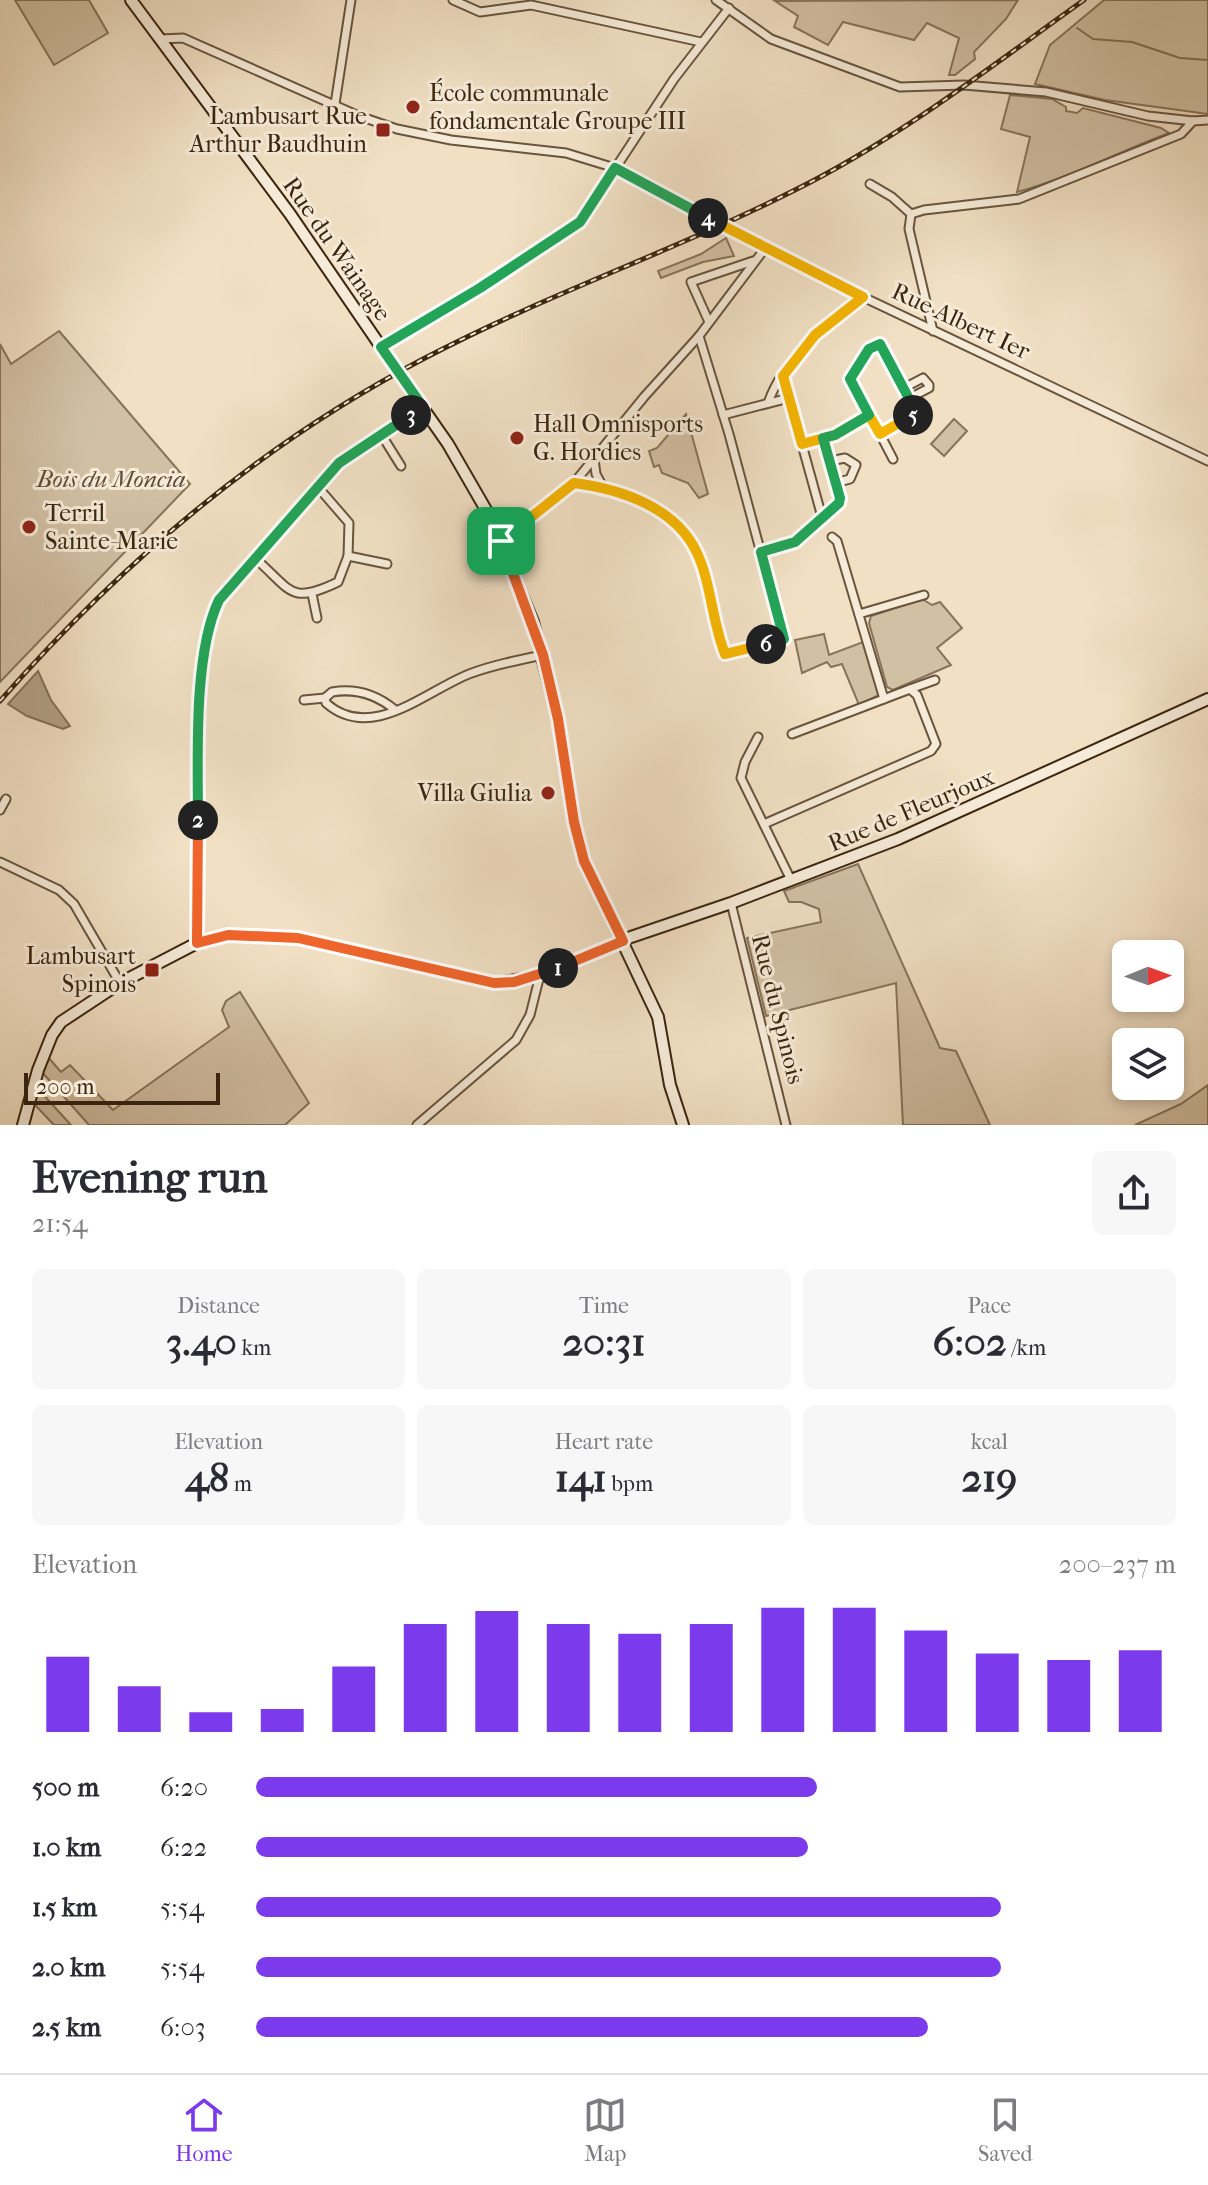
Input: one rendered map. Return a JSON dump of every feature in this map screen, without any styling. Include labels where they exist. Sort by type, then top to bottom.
[{"type":"street","name":"Rue du Wainage","points":[[131,0],[290,214],[423,407],[448,444],[501,541],[543,655],[584,861],[658,1017],[670,1085],[683,1125]]},
{"type":"street","points":[[335,104],[351,0]]},
{"type":"street","points":[[453,0],[480,12],[531,5],[701,42]]},
{"type":"street","points":[[716,0],[771,39],[900,87],[964,85],[1046,92],[1148,116],[1208,120]]},
{"type":"street","points":[[381,347],[480,288],[580,222],[701,42],[729,8]]},
{"type":"street","name":"Rue Albert Ier","points":[[160,39],[183,38],[384,125],[408,132],[566,153],[615,168],[863,297],[1208,460]]},
{"type":"street","points":[[911,214],[1019,199],[1181,134],[1193,121]]},
{"type":"street","points":[[870,184],[892,197],[911,214]]},
{"type":"street","points":[[911,214],[909,229],[933,331]]},
{"type":"street","points":[[501,541],[574,483],[699,336],[766,247]]},
{"type":"street","points":[[709,322],[691,282],[756,260]]},
{"type":"street","points":[[768,403],[783,376],[815,335],[863,297]]},
{"type":"street","points":[[574,483],[603,487],[634,499],[680,526],[697,552],[725,654],[784,639],[699,336]]},
{"type":"street","points":[[880,434],[913,415],[914,408],[880,344],[872,347],[850,379],[893,459]]},
{"type":"street","points":[[783,376],[822,517]]},
{"type":"street","points":[[904,388],[923,378],[929,385],[929,388],[910,398]]},
{"type":"street","points":[[723,415],[789,398]]},
{"type":"street","points":[[197,943],[198,756],[203,659],[212,616],[219,600],[339,463],[423,407]]},
{"type":"street","points":[[802,444],[835,435],[869,415]]},
{"type":"street","points":[[381,434],[401,466]]},
{"type":"street","points":[[761,552],[795,542],[839,503],[823,438]]},
{"type":"street","points":[[830,461],[845,458],[856,465],[850,479],[835,483]]},
{"type":"street","points":[[594,459],[596,474],[603,487]]},
{"type":"street","points":[[256,559],[296,594],[312,594],[338,582],[348,556],[349,523],[317,486]]},
{"type":"street","points":[[832,537],[837,541],[884,699]]},
{"type":"street","points":[[348,556],[387,564]]},
{"type":"street","points":[[312,594],[317,618]]},
{"type":"street","points":[[859,614],[924,595]]},
{"type":"street","points":[[325,698],[332,709],[355,718],[379,718],[470,674],[543,655]]},
{"type":"street","points":[[792,734],[935,680]]},
{"type":"street","points":[[764,824],[931,751],[936,744],[917,695],[910,689]]},
{"type":"street","points":[[304,700],[325,698],[332,692],[360,692],[384,700],[395,710]]},
{"type":"street","name":"Rue de Fleurjoux","points":[[23,1125],[38,1070],[52,1035],[61,1022],[120,983],[197,943],[228,935],[278,935],[494,983],[540,975],[898,839],[1208,699]]},
{"type":"street","points":[[758,737],[745,762],[741,778],[791,880]]},
{"type":"street","points":[[0,810],[6,799]]},
{"type":"street","points":[[0,862],[59,890],[74,904],[120,983]]},
{"type":"street","name":"Rue du Spinois","points":[[731,903],[786,1125]]},
{"type":"street","points":[[417,1125],[516,1040],[530,1015],[540,975]]},
{"type":"green space","points":[[15,0],[89,0],[108,33],[54,65]]},
{"type":"green space","points":[[1018,0],[1006,19],[974,52],[975,59],[955,75],[949,75],[959,38],[927,23],[914,40],[843,22],[828,45],[794,27],[798,16],[775,1]]},
{"type":"green space","points":[[1104,0],[1208,0],[1208,114],[1105,100],[1035,84],[1050,45]]},
{"type":"green space","points":[[1010,95],[1052,99],[1066,107],[1066,111],[1077,113],[1083,108],[1161,128],[1169,133],[1017,192],[1030,137],[1001,129]]},
{"type":"green space","points":[[726,238],[734,256],[703,262],[661,278],[658,271],[701,254]]},
{"type":"green space","name":"Bois du Moncia","points":[[59,331],[190,484],[0,682],[0,344],[11,364]]},
{"type":"green space","points":[[686,414],[708,494],[699,498],[688,483],[662,473],[659,465],[654,467],[649,451],[657,448]]},
{"type":"green space","points":[[954,419],[967,431],[944,456],[931,444]]},
{"type":"green space","points":[[922,599],[932,605],[940,602],[962,628],[937,648],[951,665],[893,690],[887,687],[869,623],[871,616]]},
{"type":"green space","points":[[824,634],[829,655],[863,642],[879,695],[859,705],[842,664],[831,667],[827,662],[802,673],[795,640]]},
{"type":"green space","points":[[858,864],[940,1048],[956,1051],[990,1125],[903,1125],[896,983],[766,1016],[747,938],[821,922],[819,909],[801,902],[789,902],[784,891]]},
{"type":"green space","points":[[240,992],[309,1103],[285,1125],[89,1125],[41,1071],[47,1056],[61,1072],[70,1065],[113,1110],[229,1027],[222,1010],[226,1001]]},
{"type":"green space","points":[[1208,1085],[1208,1125],[1135,1125],[1181,1104]]},
{"type":"green space","points":[[39,1090],[71,1125],[54,1125],[34,1104]]},
{"type":"shaded area","points":[[38,671],[51,700],[70,726],[63,729],[27,716],[8,704]]},
{"type":"waterway","points":[[1077,28],[1093,39],[1132,42],[1180,58],[1208,60]]},
{"type":"railway","points":[[0,701],[46,650],[145,554],[251,467],[307,428],[365,391],[470,335],[703,233],[833,170],[943,101],[1084,0]]},
{"type":"place","name":"École communale fondamentale Groupe III","points":[[413,107]]},
{"type":"place","name":"Lambusart Rue Arthur Baudhuin","points":[[383,130]]},
{"type":"place","name":"Hall Omnisports G. Hordies","points":[[517,438]]},
{"type":"place","name":"Terril Sainte-Marie","points":[[29,527]]},
{"type":"place","name":"Villa Giulia","points":[[548,793]]},
{"type":"place","name":"Lambusart Spinois","points":[[152,970]]},
{"type":"route","points":[[501,541],[543,655],[584,861],[623,941],[540,975],[514,982],[494,983],[278,935],[228,935],[197,943],[199,731],[203,659],[212,616],[219,600],[339,463],[423,407],[381,347],[480,288],[580,222],[615,168],[863,297],[815,335],[783,376],[802,444],[835,435],[869,415],[880,434],[915,413],[880,344],[872,347],[850,378],[869,415],[852,425],[835,435],[823,438],[835,483],[840,498],[839,503],[795,542],[761,552],[784,639],[725,654],[697,552],[680,526],[643,504],[603,487],[574,483],[501,541]]}]
